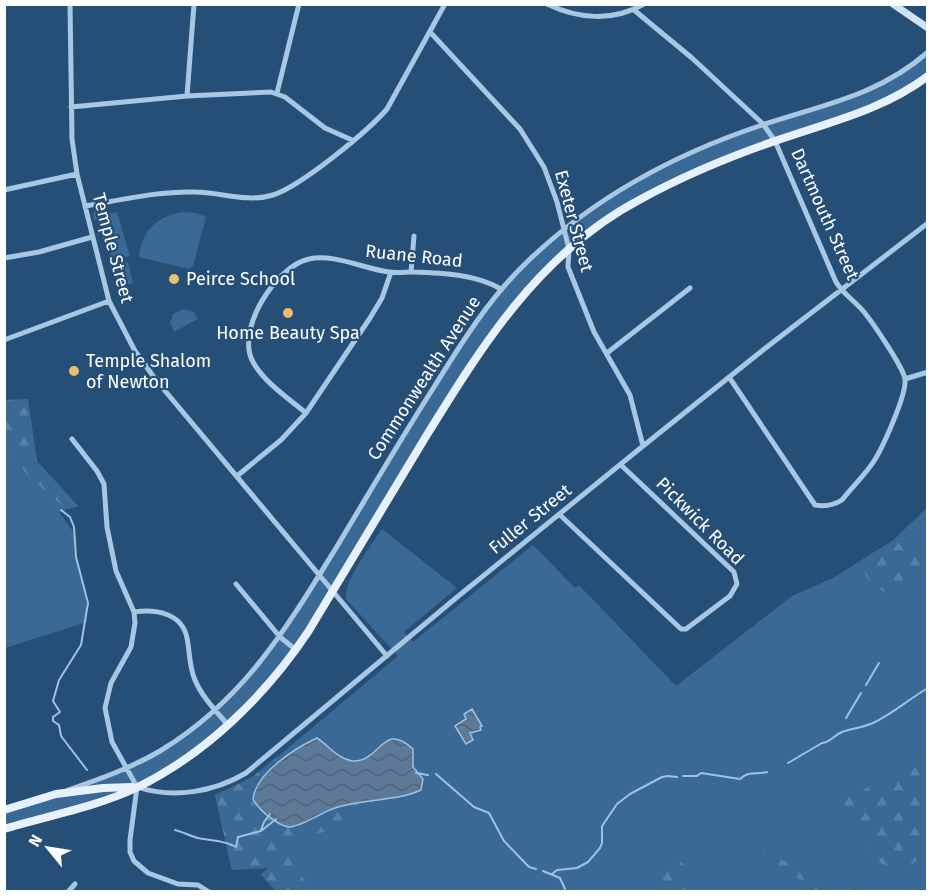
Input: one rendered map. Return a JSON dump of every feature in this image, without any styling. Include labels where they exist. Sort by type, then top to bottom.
[{"type":"main road","points":[[893,4],[927,28]]},
{"type":"main road","name":"Commonwealth Avenue","points":[[4,829],[108,799],[137,787],[194,752],[228,725],[259,695],[296,650],[486,342],[524,292],[569,249],[638,200],[672,183],[775,141],[873,108],[893,99],[927,76]]},
{"type":"main road","name":"Commonwealth Avenue","points":[[4,810],[56,794],[103,788],[137,787]]},
{"type":"street","name":"Temple Street","points":[[70,4],[72,139],[77,174],[109,301],[126,336],[150,373],[387,656]]},
{"type":"street","points":[[187,96],[194,4]]},
{"type":"street","points":[[277,93],[299,4]]},
{"type":"street","points":[[85,206],[182,192],[206,192],[256,198],[273,195],[291,187],[378,119],[387,109],[445,4]]},
{"type":"street","points":[[547,4],[569,14],[595,18],[634,10],[644,4]]},
{"type":"street","name":"Dartmouth Street","points":[[634,10],[692,58],[763,124],[775,141],[789,169],[823,253],[841,290],[864,312],[905,379]]},
{"type":"street","name":"Exeter Street","points":[[430,32],[520,129],[534,149],[552,185],[569,249],[568,267],[587,317],[630,395],[643,446]]},
{"type":"street","name":"Commonwealth Avenue","points":[[56,794],[126,769],[160,751],[216,710],[246,680],[280,637],[456,351],[501,289],[563,229],[613,193],[684,156],[763,124],[856,96],[906,70],[927,52]]},
{"type":"street","points":[[71,107],[187,96],[277,93],[325,128],[352,140]]},
{"type":"street","points":[[4,190],[77,174]]},
{"type":"street","name":"Fuller Street","points":[[137,787],[149,791],[189,792],[219,787],[259,764],[643,446],[927,223]]},
{"type":"street","points":[[411,272],[414,236]]},
{"type":"street","points":[[4,258],[92,237]]},
{"type":"street","name":"Ruane Road","points":[[306,413],[262,374],[252,360],[249,337],[261,304],[286,271],[295,264],[310,258],[327,258],[391,272],[477,278],[487,280],[501,289]]},
{"type":"street","points":[[237,476],[281,440],[306,413],[370,318],[382,298],[391,272]]},
{"type":"street","points":[[607,353],[690,288]]},
{"type":"street","points":[[4,340],[109,301]]},
{"type":"street","points":[[729,377],[815,505],[827,506],[842,500],[874,461],[898,407],[905,387],[905,379],[927,372]]},
{"type":"street","points":[[72,439],[97,471],[104,484],[112,556],[120,584],[134,612],[135,623],[130,647],[111,683],[105,708],[112,742],[137,787],[130,852],[134,861],[148,873],[178,884],[198,885],[209,891]]},
{"type":"street","name":"Pickwick Road","points":[[560,514],[655,607],[681,629],[686,629],[730,597],[737,585],[734,572],[621,465]]},
{"type":"street","points":[[236,584],[280,637],[296,650]]},
{"type":"street","points":[[134,612],[165,613],[180,625],[188,640],[191,667],[196,682],[228,725]]},
{"type":"street","points":[[68,891],[75,884]]},
{"type":"street","points":[[174,891],[178,884]]},
{"type":"green space","points":[[927,52],[927,76],[893,99],[672,183],[588,233],[509,310],[277,674],[213,737],[137,787],[5,829],[5,809],[56,794],[142,761],[197,725],[272,650],[467,334],[528,261],[613,193],[726,138],[879,85]]},
{"type":"green space","points":[[98,210],[105,215],[117,212],[130,256],[112,260],[109,247],[104,244],[98,220],[94,220],[93,212]]},
{"type":"green space","points":[[183,212],[206,217],[193,266],[189,269],[139,257],[143,240],[152,226],[166,217]]},
{"type":"green space","points":[[128,262],[133,283],[119,287],[114,266]]},
{"type":"green space","points":[[183,309],[194,312],[198,319],[174,332],[170,323],[173,314]]},
{"type":"green space","points":[[28,399],[37,461],[78,506],[65,508],[23,470],[5,447],[3,430],[5,400]]},
{"type":"green space","points":[[5,427],[78,506],[59,512],[75,534],[74,550],[86,594],[87,622],[5,648]]},
{"type":"green space","points":[[927,508],[927,891],[275,891],[261,874],[269,868],[232,870],[215,795],[257,774],[398,656],[346,599],[346,592],[353,573],[382,529],[457,588],[404,632],[413,642],[533,545],[575,588],[579,585],[676,686],[792,596],[833,578],[892,541]]},
{"type":"green space","points":[[926,533],[927,567],[890,594],[879,589],[866,576],[862,565],[863,559],[892,541],[905,543]]},
{"type":"green space","points":[[927,751],[927,851],[907,867],[896,869],[874,858],[863,828],[840,812],[836,804],[886,778]]},
{"type":"green space","points":[[278,756],[278,762],[259,783],[253,799],[274,820],[291,827],[332,809],[358,803],[361,811],[359,818],[351,823],[333,830],[298,838],[290,846],[294,864],[314,891],[275,891],[261,874],[269,868],[232,870],[215,795],[251,778]]},
{"type":"green space","points":[[762,849],[821,881],[855,891],[812,891],[805,883],[762,854]]},
{"type":"green space","points":[[679,861],[688,870],[695,891],[659,891],[668,869]]},
{"type":"water","points":[[472,709],[482,726],[481,730],[470,733],[473,740],[466,744],[455,726],[466,719],[464,714]]},
{"type":"water","points":[[317,738],[338,755],[352,761],[362,760],[388,741],[394,739],[403,741],[413,749],[413,767],[423,779],[421,790],[401,796],[346,805],[293,827],[279,823],[268,816],[253,799],[256,789],[261,780],[278,762]]},
{"type":"waterway","points":[[61,510],[70,517],[74,527],[76,557],[88,603],[81,645],[59,680],[53,701],[60,712],[53,717],[53,721],[59,725],[61,736],[87,770]]},
{"type":"waterway","points":[[866,685],[879,663]]},
{"type":"waterway","points":[[788,763],[839,733],[869,725],[928,688]]},
{"type":"waterway","points":[[846,718],[861,693]]},
{"type":"waterway","points":[[683,776],[697,776],[701,773],[740,779],[750,774],[767,772]]},
{"type":"waterway","points":[[416,773],[428,775]]},
{"type":"waterway","points":[[436,774],[474,807],[489,813],[504,841],[529,867],[536,869]]},
{"type":"waterway","points":[[552,874],[557,870],[577,868],[588,862],[600,848],[602,826],[617,804],[630,794],[662,777],[677,777]]},
{"type":"waterway","points":[[261,830],[270,814]]},
{"type":"waterway","points":[[175,830],[236,847],[238,837],[261,831],[276,819]]},
{"type":"waterway","points":[[543,871],[560,878],[565,889]]},
{"type":"place","name":"Peirce School","points":[[174,279]]},
{"type":"place","name":"Home Beauty Spa","points":[[288,313]]},
{"type":"place","name":"Temple Shalom of Newton","points":[[74,371]]}]
